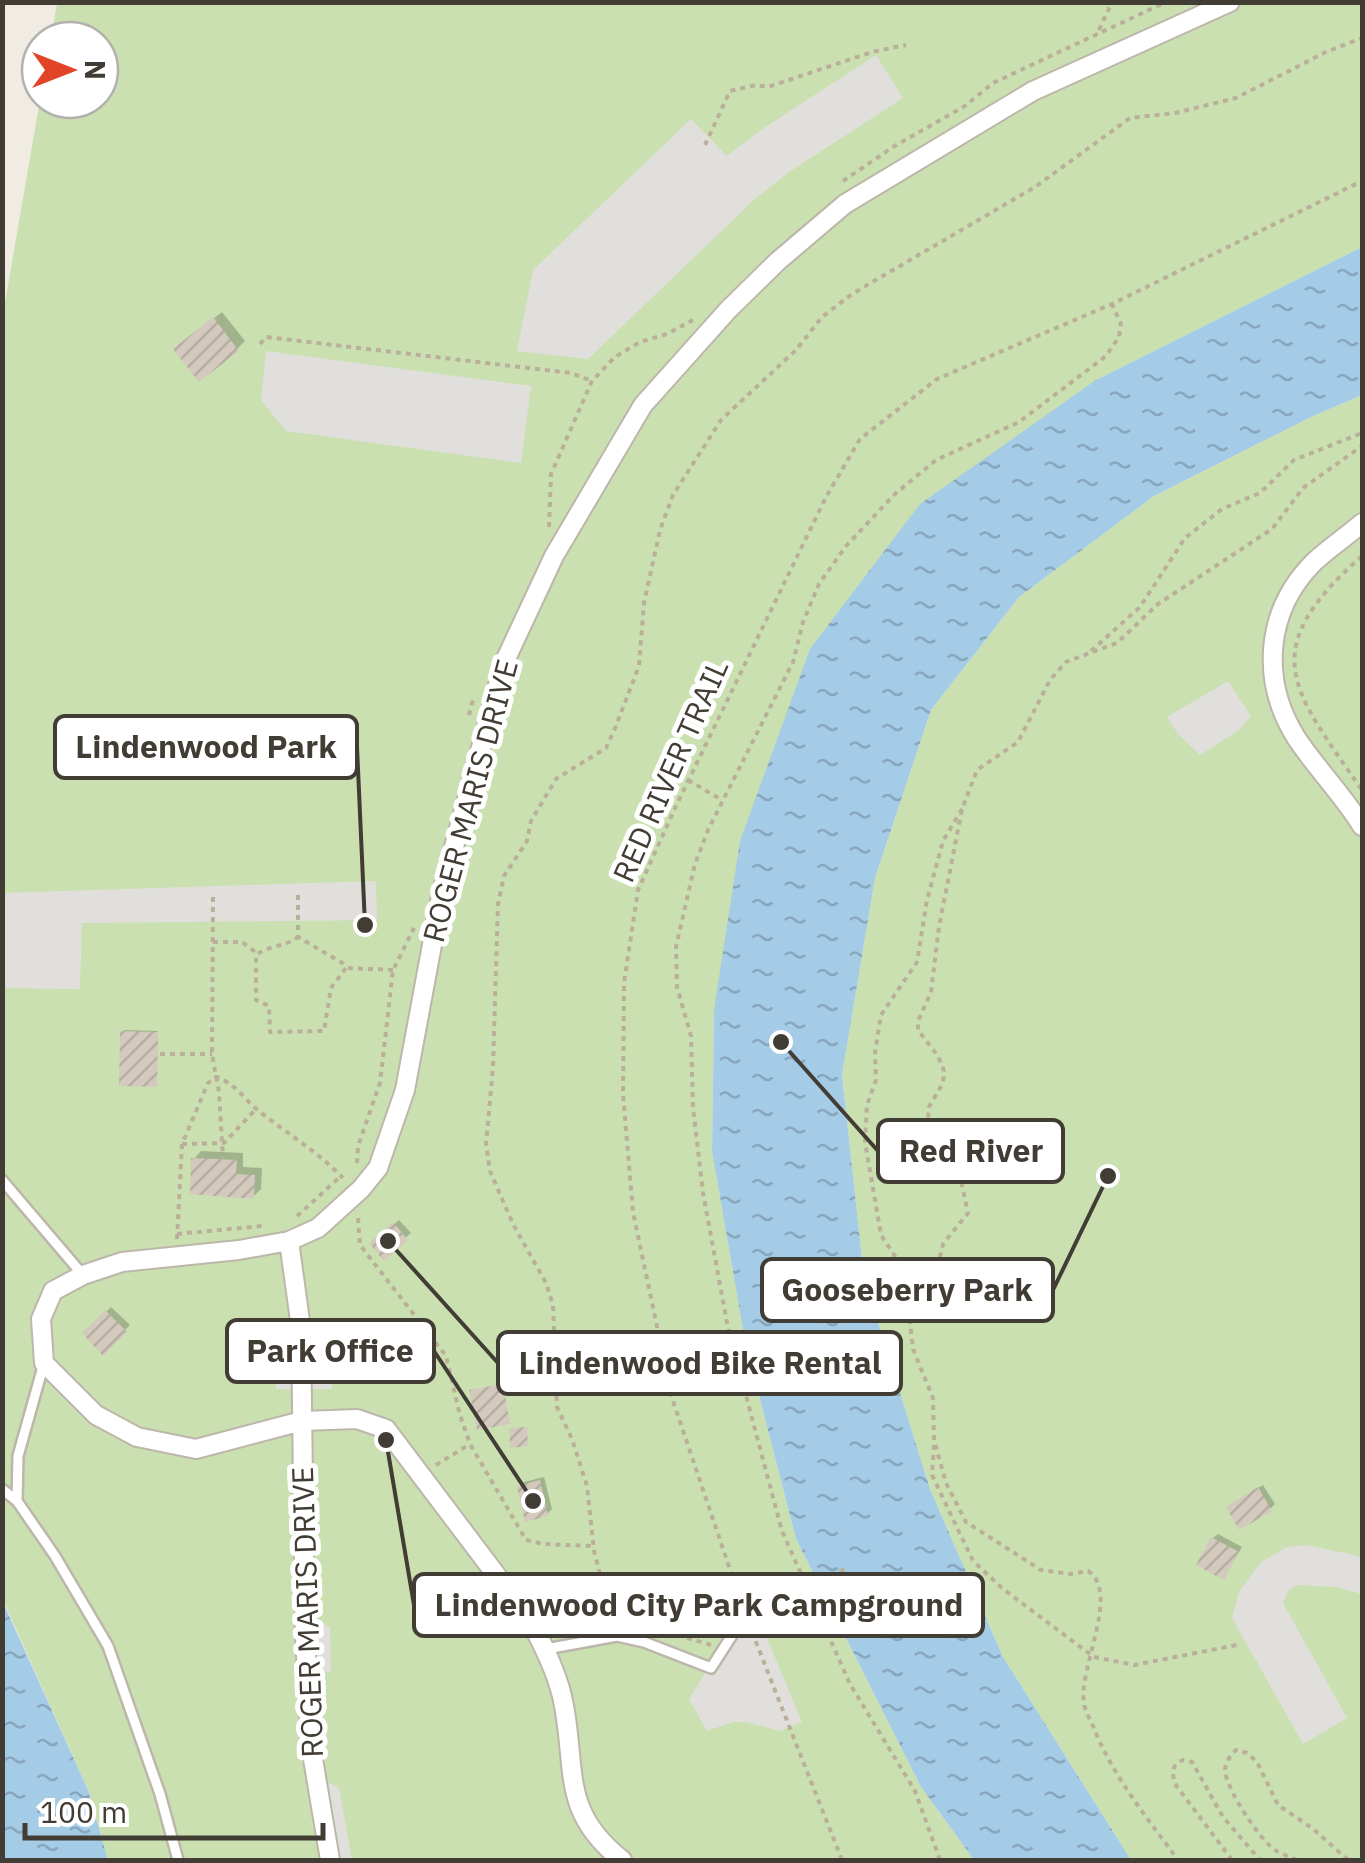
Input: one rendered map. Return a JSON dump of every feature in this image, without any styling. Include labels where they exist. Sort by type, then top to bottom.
[{"type":"street","name":"ROGER MARIS DRIVE","points":[[44,1364],[40,1319],[53,1291],[83,1275],[122,1262],[239,1250],[289,1232],[318,1228],[378,1168],[406,1090],[442,891],[504,663],[554,556],[643,405],[728,310],[845,204],[1032,92],[1230,2]]},
{"type":"street","points":[[1362,523],[1314,563],[1288,595],[1275,626],[1272,664],[1277,702],[1298,740],[1362,826]]},
{"type":"street","name":"ROGER MARIS DRIVE","points":[[289,1232],[302,1328],[305,1637],[311,1747],[330,1860]]},
{"type":"street","points":[[44,1364],[96,1415],[137,1437],[196,1449],[302,1421],[357,1419],[386,1430],[528,1617],[546,1648],[562,1696],[580,1810],[599,1844],[622,1860]]},
{"type":"lane","points":[[2,1180],[83,1275]]},
{"type":"lane","points":[[16,1501],[18,1456],[44,1364]]},
{"type":"lane","points":[[2,1489],[16,1501],[55,1556],[108,1646],[160,1794],[178,1860]]},
{"type":"lane","points":[[546,1648],[617,1636],[712,1668],[746,1616]]},
{"type":"path","points":[[1098,33],[1112,2]]},
{"type":"path","points":[[832,190],[893,147],[965,106],[993,83],[1165,3]]},
{"type":"path","points":[[724,1648],[660,1631],[623,1612],[604,1589],[593,1546],[587,1486],[557,1407],[553,1305],[546,1283],[513,1224],[490,1171],[486,1144],[494,1067],[498,904],[504,876],[527,842],[531,821],[556,779],[606,748],[614,732],[639,666],[644,603],[672,495],[721,420],[796,350],[822,317],[852,294],[1011,202],[1130,118],[1174,113],[1236,98],[1362,38]]},
{"type":"path","points":[[704,145],[730,91],[756,85],[768,87],[872,52],[906,45]]},
{"type":"path","name":"RED RIVER TRAIL","points":[[842,1860],[746,1616],[672,1398],[633,1212],[623,1094],[624,983],[638,890],[826,496],[860,439],[938,379],[1112,304],[1362,182]]},
{"type":"path","points":[[940,1860],[915,1791],[850,1684],[782,1531],[728,1328],[703,1194],[693,1108],[692,1036],[675,972],[676,947],[695,864],[722,800],[793,662],[809,605],[846,546],[895,494],[936,460],[1020,422],[1106,356],[1119,337],[1121,324],[1112,304]]},
{"type":"path","points":[[548,530],[551,474],[592,381],[615,357],[693,320]]},
{"type":"path","points":[[260,344],[266,337],[570,373],[592,381]]},
{"type":"path","points":[[1088,654],[1140,607],[1186,538],[1222,508],[1260,494],[1294,460],[1362,433]]},
{"type":"path","points":[[910,1308],[934,1282],[943,1244],[968,1213],[962,1181],[942,1157],[927,1128],[928,1107],[943,1083],[944,1071],[918,1030],[918,1021],[931,992],[962,809],[977,770],[1018,742],[1050,680],[1066,662],[1116,643],[1158,604],[1272,529],[1303,488],[1362,446]]},
{"type":"path","points":[[1362,556],[1330,584],[1314,605],[1300,632],[1294,664],[1298,692],[1362,790]]},
{"type":"path","points":[[468,718],[479,684]]},
{"type":"path","points":[[688,780],[722,800]]},
{"type":"path","points":[[962,809],[943,840],[927,900],[917,962],[882,1015],[865,1142],[882,1235],[904,1270],[913,1350],[934,1398],[932,1475],[973,1562],[1094,1658],[1134,1665],[1236,1645]]},
{"type":"path","points":[[298,895],[298,937]]},
{"type":"path","points":[[214,897],[212,1054],[223,1160]]},
{"type":"path","points":[[418,911],[414,930],[393,970],[380,1083],[358,1146],[360,1244],[446,1356],[470,1444],[526,1540],[593,1546]]},
{"type":"path","points":[[298,937],[346,968],[393,970]]},
{"type":"path","points":[[298,937],[290,943],[270,945],[258,954],[254,994],[256,1000],[270,1006],[270,1032],[324,1031],[331,988],[346,968]]},
{"type":"path","points":[[213,942],[248,944],[258,954]]},
{"type":"path","points":[[160,1054],[212,1054]]},
{"type":"path","points":[[216,1077],[228,1081],[256,1109],[324,1159],[356,1193]]},
{"type":"path","points":[[176,1256],[182,1144],[208,1082],[216,1077]]},
{"type":"path","points":[[182,1144],[221,1145],[256,1109]]},
{"type":"path","points":[[289,1232],[341,1176]]},
{"type":"path","points":[[177,1234],[269,1227]]},
{"type":"path","points":[[934,1440],[946,1482],[966,1522],[1041,1570],[1072,1574],[1088,1571],[1097,1577],[1100,1610],[1085,1666],[1084,1704],[1109,1765],[1178,1860]]},
{"type":"path","points":[[421,1474],[470,1444]]},
{"type":"path","points":[[746,1616],[845,1569]]},
{"type":"path","points":[[1297,1860],[1275,1850],[1257,1833],[1232,1789],[1225,1772],[1226,1761],[1236,1750],[1247,1752],[1257,1762],[1278,1805],[1348,1860]]},
{"type":"path","points":[[1232,1860],[1175,1784],[1174,1764],[1192,1762],[1223,1817],[1260,1860]]},
{"type":"green space","points":[[57,3],[1362,3],[1362,247],[1096,380],[714,1010],[712,1150],[745,1341],[796,1539],[921,1787],[974,1860],[108,1860],[88,1790],[3,1600],[3,314],[37,120],[120,120],[120,20],[54,20]]},
{"type":"green space","points":[[1362,395],[1362,1860],[1131,1860],[1003,1657],[930,1489],[864,1277],[842,1075],[875,878],[931,710],[1019,597],[1154,496]]},
{"type":"shaded area","points":[[876,55],[903,98],[756,198],[588,359],[517,351],[533,270],[691,119],[727,156]]},
{"type":"shaded area","points":[[266,351],[531,386],[521,463],[286,431],[261,400]]},
{"type":"shaded area","points":[[1228,681],[1251,716],[1239,730],[1200,755],[1167,717]]},
{"type":"shaded area","points":[[376,881],[377,920],[82,923],[80,989],[3,988],[3,893]]},
{"type":"shaded area","points":[[331,1325],[332,1389],[276,1389],[275,1334]]},
{"type":"shaded area","points":[[1307,1545],[1362,1557],[1362,1594],[1337,1587],[1297,1585],[1288,1591],[1283,1603],[1347,1718],[1303,1744],[1232,1618],[1239,1592],[1261,1562],[1287,1547]]},
{"type":"shaded area","points":[[314,1618],[330,1627],[331,1673],[315,1666]]},
{"type":"shaded area","points":[[759,1619],[802,1722],[780,1731],[733,1722],[707,1731],[689,1699],[732,1631]]},
{"type":"shaded area","points":[[321,1778],[339,1788],[352,1860],[336,1860]]},
{"type":"water","points":[[1362,247],[1362,395],[1154,496],[1019,597],[931,710],[875,878],[842,1075],[864,1277],[930,1489],[1003,1657],[1131,1860],[974,1860],[921,1787],[796,1539],[745,1341],[712,1151],[714,1010],[740,841],[810,649],[920,504],[1096,380]]},
{"type":"water","points":[[2,1600],[88,1790],[108,1860],[3,1860]]},
{"type":"building","points":[[213,317],[239,351],[199,382],[173,349]]},
{"type":"building","points":[[120,1031],[158,1032],[157,1087],[119,1086]]},
{"type":"building","points":[[191,1158],[237,1160],[236,1174],[255,1175],[254,1199],[190,1194]]},
{"type":"building","points":[[393,1222],[408,1240],[384,1261],[369,1243]]},
{"type":"building","points":[[105,1310],[127,1332],[103,1356],[82,1333]]},
{"type":"building","points":[[503,1384],[510,1424],[477,1430],[469,1390]]},
{"type":"building","points":[[527,1427],[528,1446],[510,1448],[509,1428]]},
{"type":"building","points":[[540,1480],[548,1516],[525,1522],[517,1486]]},
{"type":"building","points":[[1258,1487],[1272,1511],[1239,1530],[1226,1507]]},
{"type":"building","points":[[1211,1537],[1239,1552],[1224,1580],[1196,1565]]},
{"type":"place","name":"Lindenwood Park","points":[[365,925]]},
{"type":"place","name":"Red River","points":[[781,1042]]},
{"type":"place","name":"Gooseberry Park","points":[[1108,1176]]},
{"type":"place","name":"Lindenwood Bike Rental","points":[[388,1241]]},
{"type":"place","name":"Lindenwood City Park Campground","points":[[386,1440]]},
{"type":"place","name":"Park Office","points":[[533,1501]]}]
